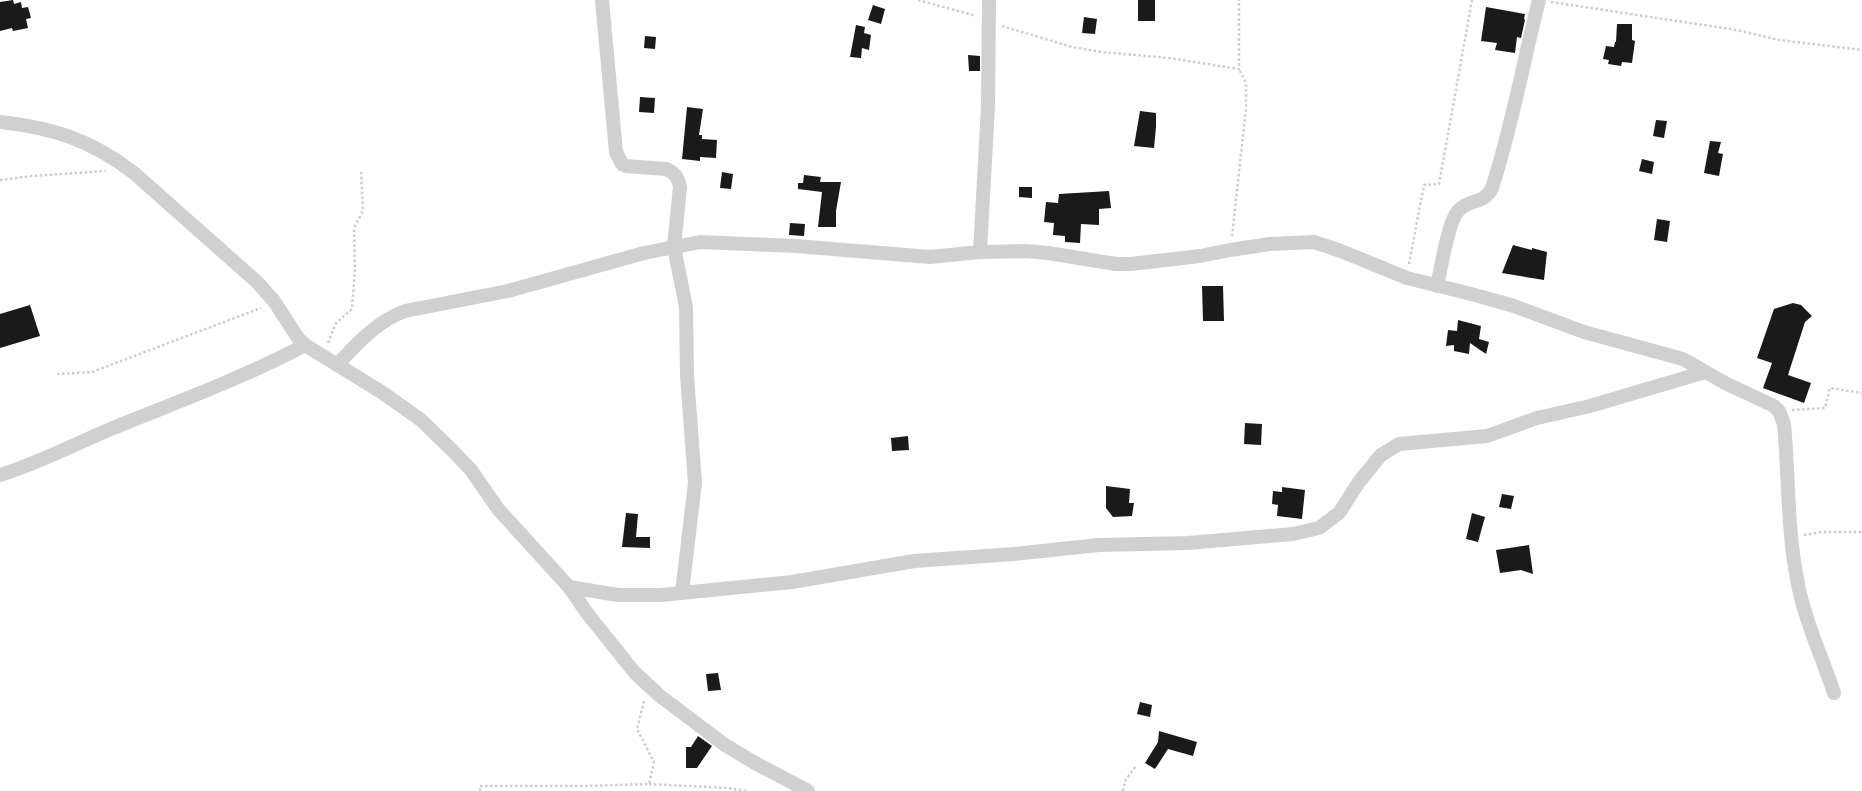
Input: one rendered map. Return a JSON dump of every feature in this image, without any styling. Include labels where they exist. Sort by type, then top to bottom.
[{"type":"street","points":[[602,0],[616,152],[622,164],[626,166],[666,169],[676,174],[680,187],[674,247],[686,307],[687,376],[695,483],[682,592]]},
{"type":"street","points":[[980,252],[988,106],[988,0]]},
{"type":"street","points":[[1437,286],[1453,218],[1466,204],[1484,199],[1492,188],[1513,112],[1539,0]]},
{"type":"street","points":[[0,122],[40,127],[65,134],[92,145],[119,162],[225,252],[257,282],[274,301],[298,338],[305,345],[383,393],[421,420],[452,450],[470,470],[498,509],[569,587],[587,613],[635,673],[660,696],[725,745],[808,791]]},
{"type":"street","points":[[337,365],[379,324],[398,313],[420,307],[508,292],[644,253],[700,242],[841,249],[930,257],[980,252],[1025,251],[1116,264],[1200,256],[1270,244],[1314,242],[1342,250],[1407,278],[1514,306],[1584,332],[1683,360],[1768,402],[1779,411],[1784,424],[1790,537],[1800,594],[1834,693]]},
{"type":"street","points":[[0,475],[66,450],[110,429],[274,361],[305,345]]},
{"type":"street","points":[[569,587],[618,595],[642,596],[792,582],[914,561],[1014,554],[1099,545],[1228,540],[1307,531],[1319,528],[1339,513],[1359,482],[1381,456],[1399,444],[1487,436],[1537,418],[1590,406],[1706,372]]},
{"type":"path","points":[[918,0],[958,10],[988,22],[1081,49],[1169,58],[1238,69]]},
{"type":"path","points":[[1230,250],[1246,109],[1246,83],[1238,69],[1239,0]]},
{"type":"path","points":[[1407,278],[1424,185],[1440,184],[1472,0]]},
{"type":"path","points":[[1539,0],[1737,30],[1779,40],[1862,50]]},
{"type":"path","points":[[0,180],[108,171]]},
{"type":"path","points":[[322,357],[336,324],[352,309],[355,269],[354,228],[363,212],[361,171]]},
{"type":"path","points":[[57,374],[92,372],[256,312],[274,301]]},
{"type":"path","points":[[1779,411],[1825,408],[1830,388],[1862,393]]},
{"type":"path","points":[[1790,537],[1822,532],[1862,532]]},
{"type":"path","points":[[644,701],[637,728],[654,762],[649,784]]},
{"type":"path","points":[[1124,791],[1125,781],[1136,766]]},
{"type":"path","points":[[480,791],[480,786],[649,784],[728,788],[746,791]]},
{"type":"building","points":[[13,0],[14,4],[21,2],[22,8],[28,7],[31,18],[26,19],[28,28],[13,31],[12,28],[0,31],[0,2]]},
{"type":"building","points":[[1138,0],[1155,0],[1155,21],[1138,21]]},
{"type":"building","points":[[873,5],[885,9],[881,24],[868,20]]},
{"type":"building","points":[[1486,7],[1525,14],[1521,38],[1517,37],[1515,53],[1495,50],[1497,43],[1481,41]]},
{"type":"building","points":[[1084,17],[1097,19],[1095,34],[1082,33]]},
{"type":"building","points":[[1617,24],[1632,24],[1632,40],[1635,41],[1632,63],[1622,62],[1621,66],[1608,64],[1609,60],[1603,59],[1606,46],[1614,47],[1616,42]]},
{"type":"building","points":[[856,25],[865,27],[864,33],[871,35],[869,50],[862,48],[861,58],[850,57]]},
{"type":"building","points":[[645,36],[656,37],[655,49],[644,48]]},
{"type":"building","points":[[968,55],[980,56],[980,71],[969,71]]},
{"type":"building","points":[[640,97],[655,98],[654,113],[639,112]]},
{"type":"building","points":[[687,107],[703,109],[699,135],[702,135],[702,139],[717,140],[716,158],[700,157],[700,161],[682,159]]},
{"type":"building","points":[[1140,111],[1156,113],[1154,148],[1134,146]]},
{"type":"building","points":[[1656,120],[1667,121],[1664,138],[1653,136]]},
{"type":"building","points":[[1710,141],[1721,142],[1718,153],[1723,154],[1719,176],[1704,173]]},
{"type":"building","points":[[1642,159],[1654,162],[1652,174],[1639,171]]},
{"type":"building","points":[[722,172],[733,174],[731,189],[720,188]]},
{"type":"building","points":[[804,175],[821,177],[820,182],[841,182],[836,211],[836,227],[818,227],[822,192],[798,189],[798,183],[803,183]]},
{"type":"building","points":[[1019,187],[1032,187],[1032,198],[1019,197]]},
{"type":"building","points":[[1109,191],[1111,208],[1099,209],[1099,225],[1081,224],[1080,243],[1065,242],[1065,236],[1053,235],[1054,223],[1044,222],[1046,202],[1058,203],[1059,194]]},
{"type":"building","points":[[1657,219],[1670,221],[1667,242],[1654,240]]},
{"type":"building","points":[[790,223],[805,224],[804,236],[789,235]]},
{"type":"building","points":[[1513,245],[1547,252],[1544,280],[1502,273]]},
{"type":"building","points":[[1202,286],[1223,286],[1224,321],[1203,321]]},
{"type":"building","points":[[1793,303],[1801,305],[1812,316],[1805,322],[1788,375],[1811,383],[1804,403],[1763,388],[1772,363],[1757,358],[1774,309]]},
{"type":"building","points":[[30,305],[40,336],[0,348],[0,314]]},
{"type":"building","points":[[1458,320],[1481,326],[1479,339],[1489,342],[1486,354],[1470,343],[1469,354],[1454,351],[1454,345],[1446,346],[1448,330],[1457,331]]},
{"type":"building","points":[[1245,423],[1262,424],[1261,445],[1244,444]]},
{"type":"building","points":[[908,436],[909,450],[892,451],[891,438]]},
{"type":"building","points":[[1106,486],[1130,489],[1129,503],[1134,503],[1132,516],[1113,517],[1106,508]]},
{"type":"building","points":[[1282,487],[1305,490],[1302,519],[1277,516],[1278,505],[1272,504],[1273,491],[1282,492]]},
{"type":"building","points":[[1502,494],[1514,496],[1511,509],[1499,507]]},
{"type":"building","points":[[626,513],[638,514],[636,537],[650,537],[650,548],[622,547]]},
{"type":"building","points":[[1472,513],[1485,517],[1478,542],[1466,539]]},
{"type":"building","points":[[1529,545],[1533,574],[1521,570],[1500,573],[1496,550]]},
{"type":"building","points":[[718,673],[721,690],[708,691],[706,674]]},
{"type":"building","points":[[1140,702],[1152,705],[1150,717],[1137,714]]},
{"type":"building","points":[[1159,731],[1197,742],[1193,756],[1168,749],[1155,769],[1145,763],[1158,742]]},
{"type":"building","points":[[698,736],[712,746],[697,768],[686,768],[686,747],[691,747]]}]
